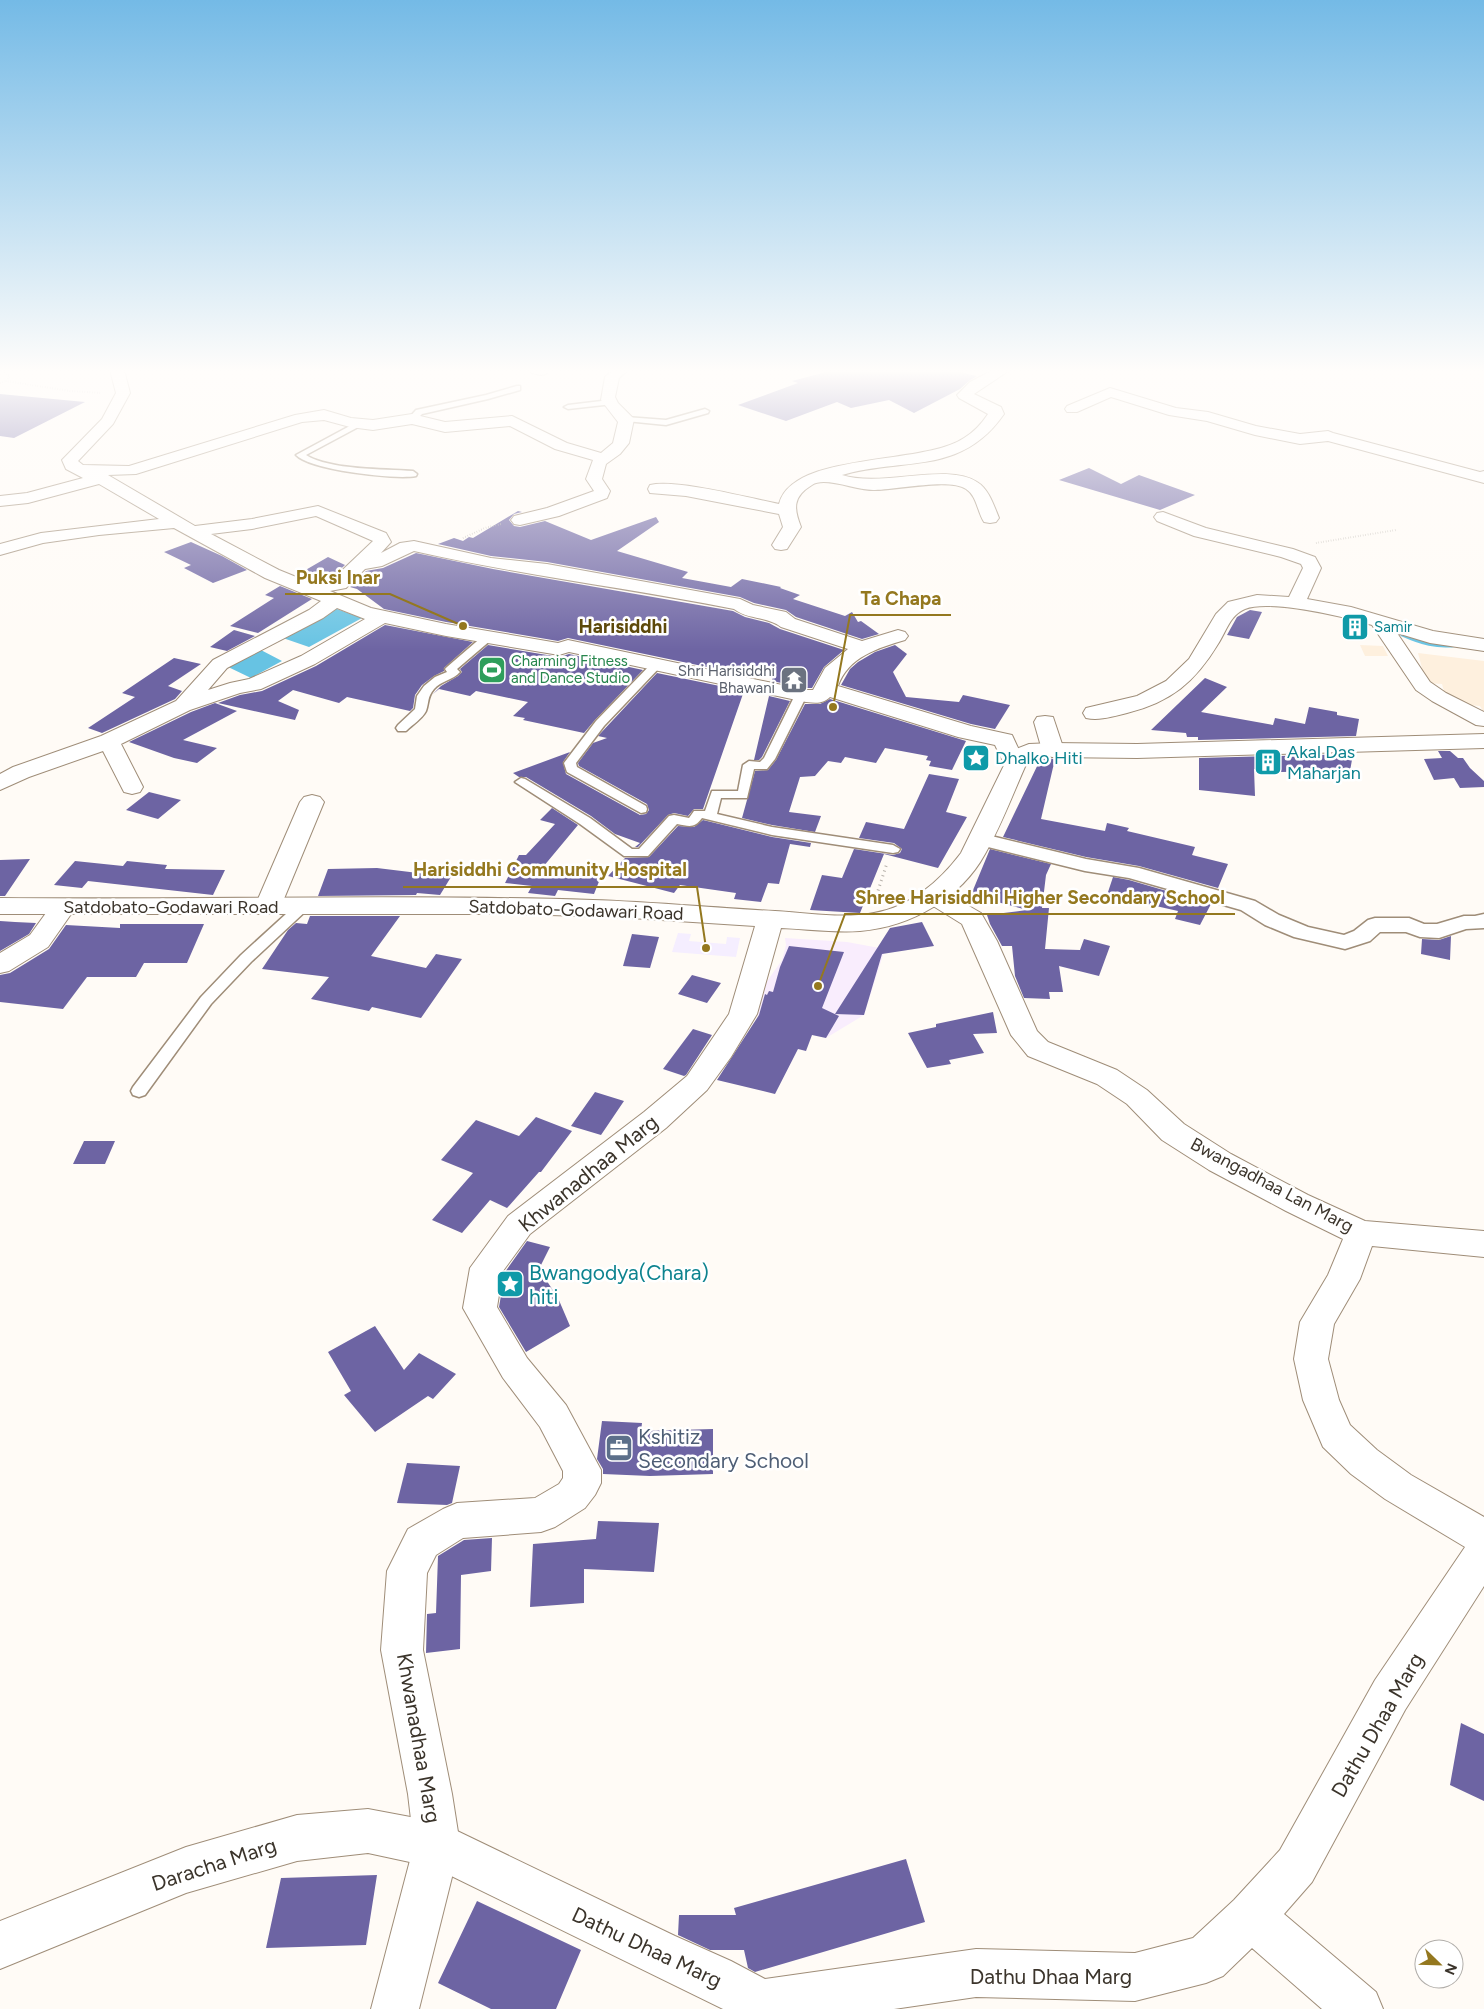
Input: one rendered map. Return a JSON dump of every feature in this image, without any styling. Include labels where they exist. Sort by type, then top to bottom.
[{"type":"street","points":[[71,464],[78,470],[101,478],[185,527],[272,574],[365,613],[487,638],[559,649],[568,646],[818,697],[826,689],[832,672],[862,647],[898,636]]},
{"type":"street","points":[[78,470],[130,471],[154,464]]},
{"type":"street","points":[[520,520],[553,512],[601,494],[602,491],[594,479],[598,464]]},
{"type":"street","points":[[781,545],[792,527],[786,510],[790,498],[806,481],[872,464]]},
{"type":"street","points":[[1430,464],[1483,478],[1484,476]]},
{"type":"street","points":[[824,475],[863,485],[939,480],[961,481],[970,484],[977,490],[990,518]]},
{"type":"street","points":[[0,501],[45,494],[101,478]]},
{"type":"street","points":[[656,489],[686,491],[786,510]]},
{"type":"street","points":[[0,550],[41,538],[99,530],[252,524],[318,511],[380,537],[382,542],[339,584],[310,589]]},
{"type":"street","points":[[1163,517],[1200,532],[1288,553],[1309,561],[1312,564],[1312,568],[1296,603]]},
{"type":"street","points":[[360,564],[376,562],[414,546],[501,565],[547,570],[675,594],[680,593],[725,601],[740,605],[748,610],[779,616],[788,623],[862,647]]},
{"type":"street","points":[[183,706],[220,664],[316,614],[335,600]]},
{"type":"street","points":[[1094,713],[1128,707],[1151,700],[1172,686],[1198,662],[1226,613],[1235,606],[1250,602],[1296,603],[1344,611],[1379,620],[1430,637],[1484,644]]},
{"type":"street","points":[[0,783],[21,772],[109,740],[183,706],[237,687],[254,685],[308,660],[382,616]]},
{"type":"street","points":[[1379,620],[1423,686],[1439,697],[1484,720]]},
{"type":"street","points":[[826,689],[966,732],[1004,740],[1014,763]]},
{"type":"street","points":[[1044,722],[1053,750]]},
{"type":"street","points":[[109,740],[132,788]]},
{"type":"street","points":[[1014,763],[1019,756],[1029,751],[1137,751],[1484,741]]},
{"type":"street","name":"Satdobato-Godawari Road","points":[[0,906],[594,908],[831,922],[881,920],[913,908],[934,896],[964,868],[973,854],[999,800],[1014,763]]},
{"type":"street","points":[[268,906],[312,802]]},
{"type":"street","points":[[979,839],[1022,848],[1085,865],[1132,872],[1207,895],[1248,905],[1272,920],[1302,932],[1345,942],[1362,936],[1375,924],[1409,925],[1420,930],[1439,931],[1464,922],[1478,923],[1484,920]]},
{"type":"street","name":"Bwangadhaa Lan Marg","points":[[934,896],[972,919],[984,941],[1025,1035],[1038,1049],[1107,1077],[1137,1097],[1173,1132],[1220,1162],[1360,1233],[1484,1244]]},
{"type":"street","points":[[0,965],[39,941],[63,907]]},
{"type":"street","name":"Khwanadhaa Marg","points":[[395,2009],[437,1845],[430,1794],[402,1650],[407,1572],[422,1542],[457,1521],[541,1515],[572,1496],[582,1483],[582,1470],[553,1416],[515,1368],[480,1308],[487,1268],[519,1225],[656,1120],[697,1083],[721,1050],[743,1014],[770,919]]},
{"type":"street","points":[[1360,1233],[1343,1279],[1317,1322],[1310,1360],[1321,1400],[1336,1436],[1364,1462],[1398,1487],[1484,1537]]},
{"type":"street","name":"Dathu Dhaa Marg","points":[[437,1845],[658,1953],[714,1978],[762,2004],[976,1973],[1136,1977],[1206,1959],[1252,1917],[1296,1866],[1390,1695],[1484,1552]]},
{"type":"street","name":"Daracha Marg","points":[[0,1945],[186,1870],[298,1838],[368,1831],[437,1845]]},
{"type":"street","points":[[1252,1917],[1360,2009]]},
{"type":"lane","points":[[325,464],[346,468],[413,474]]},
{"type":"lane","points":[[402,728],[421,710],[419,705],[427,689],[441,678],[448,677],[454,672],[451,669],[487,638]]},
{"type":"lane","points":[[641,808],[586,779],[571,769],[570,762],[623,698],[658,664]]},
{"type":"lane","points":[[710,816],[716,794],[743,795],[749,765],[763,766],[769,759],[801,695]]},
{"type":"lane","points":[[521,782],[585,821],[629,853],[643,853],[674,819],[692,823],[700,814],[772,832],[893,849]]},
{"type":"lane","points":[[139,1090],[158,1067],[193,1016],[215,990],[303,906]]},
{"type":"path","points":[[441,552],[465,537],[485,528],[520,520]]},
{"type":"path","points":[[1288,553],[1318,542],[1396,530]]},
{"type":"path","points":[[881,920],[875,905],[877,889],[893,849]]},
{"type":"shaded area","points":[[1360,645],[1383,646],[1388,656],[1365,656]]},
{"type":"shaded area","points":[[1418,653],[1484,661],[1484,713],[1480,706],[1447,703],[1442,684],[1426,683]]},
{"type":"shaded area","points":[[678,933],[691,934],[689,941],[726,944],[727,937],[740,938],[736,957],[672,952]]},
{"type":"shaded area","points":[[785,938],[847,942],[885,949],[864,1015],[826,1038],[754,1015],[761,990],[782,960],[786,945]]},
{"type":"water","points":[[334,608],[362,618],[309,647],[280,637]]},
{"type":"water","points":[[259,649],[282,661],[251,678],[224,665]]},
{"type":"building","points":[[1089,468],[1121,484],[1139,475],[1195,495],[1160,510],[1059,480]]},
{"type":"building","points":[[518,511],[522,512],[514,514],[509,520],[514,526],[520,527],[545,521],[591,540],[656,517],[659,522],[617,551],[688,572],[682,578],[731,587],[742,579],[781,587],[800,595],[793,599],[845,616],[852,612],[858,622],[861,621],[879,634],[862,639],[796,617],[786,610],[754,603],[740,597],[547,562],[491,556],[438,544],[454,538],[463,541],[469,537],[473,538]]},
{"type":"building","points":[[191,542],[247,570],[213,583],[184,568],[191,565],[164,552]]},
{"type":"building","points":[[416,553],[493,569],[733,611],[745,617],[769,623],[780,629],[844,650],[824,667],[812,688],[806,688],[772,681],[773,675],[752,669],[750,676],[568,638],[558,641],[446,622],[384,609],[357,589],[350,587],[366,571],[383,568]]},
{"type":"building","points":[[328,557],[345,565],[332,577],[311,581],[297,575]]},
{"type":"building","points":[[280,586],[312,599],[258,633],[230,626],[274,598],[265,595]]},
{"type":"building","points":[[1250,610],[1262,612],[1249,639],[1227,635],[1237,617]]},
{"type":"building","points":[[385,625],[473,642],[444,668],[444,671],[422,685],[415,695],[413,708],[410,711],[347,697],[339,703],[293,690],[278,701],[299,710],[295,720],[218,703],[240,695],[262,691],[316,666]]},
{"type":"building","points":[[234,630],[255,636],[227,651],[210,647]]},
{"type":"building","points":[[488,645],[559,657],[569,654],[643,670],[584,733],[523,720],[525,718],[513,716],[528,702],[476,691],[470,696],[439,689],[433,694],[441,686],[458,676],[462,672],[460,669]]},
{"type":"building","points":[[895,645],[907,654],[893,672],[906,697],[959,702],[963,695],[1010,705],[995,729],[971,724],[841,685],[850,669],[858,662],[875,652]]},
{"type":"building","points":[[174,658],[201,664],[168,686],[182,691],[175,699],[102,733],[88,728],[135,697],[122,693]]},
{"type":"building","points":[[657,673],[744,691],[703,809],[694,809],[688,816],[674,813],[668,815],[638,847],[635,847],[640,843],[615,834],[591,816],[526,777],[519,777],[513,773],[570,752],[563,762],[566,774],[640,815],[646,814],[649,810],[647,804],[579,766],[578,763],[593,743],[607,738],[598,736]]},
{"type":"building","points":[[1205,678],[1227,687],[1201,712],[1273,725],[1275,718],[1305,724],[1309,707],[1337,712],[1337,715],[1359,719],[1356,736],[1198,740],[1198,737],[1187,737],[1186,733],[1151,730]]},
{"type":"building","points":[[769,696],[790,701],[762,757],[759,760],[754,760]]},
{"type":"building","points":[[830,699],[966,741],[952,770],[929,766],[931,761],[926,760],[928,756],[885,748],[876,763],[845,757],[841,763],[828,761],[815,776],[800,777],[789,812],[821,816],[815,832],[742,818],[755,771],[768,770],[776,760],[805,704],[820,704]]},
{"type":"building","points":[[215,703],[237,711],[183,740],[217,748],[197,763],[174,758],[129,742],[191,712]]},
{"type":"building","points":[[1438,751],[1450,751],[1458,758],[1463,758],[1470,768],[1484,781],[1484,787],[1460,788],[1454,778],[1434,780],[1424,759],[1442,758]]},
{"type":"building","points":[[1353,754],[1350,771],[1280,772],[1254,769],[1255,796],[1199,790],[1199,758]]},
{"type":"building","points":[[1041,758],[1055,759],[1041,819],[1105,831],[1107,823],[1129,828],[1127,831],[1195,847],[1192,855],[1228,864],[1218,888],[1139,866],[1086,857],[1003,837]]},
{"type":"building","points":[[929,774],[959,779],[946,812],[967,817],[938,868],[884,854],[860,913],[810,910],[822,875],[842,878],[854,849],[893,855],[900,853],[902,849],[894,843],[859,838],[866,822],[904,829]]},
{"type":"building","points":[[149,792],[181,800],[158,819],[126,810]]},
{"type":"building","points":[[552,808],[578,825],[543,867],[602,874],[594,894],[558,890],[555,896],[528,893],[532,886],[505,883],[519,855],[526,855],[555,824],[540,820]]},
{"type":"building","points":[[703,820],[772,837],[811,843],[810,847],[790,844],[779,884],[768,883],[761,902],[734,899],[736,893],[680,885],[674,893],[608,876],[625,858],[649,857],[678,826],[694,827]]},
{"type":"building","points":[[990,849],[1051,864],[1046,875],[1042,908],[1049,908],[1045,949],[1080,950],[1084,939],[1110,946],[1099,976],[1059,966],[1063,992],[1049,992],[1050,999],[1024,998],[1015,976],[1012,946],[1002,946],[987,915],[1027,910],[971,895]]},
{"type":"building","points":[[30,859],[5,896],[0,896],[0,860]]},
{"type":"building","points":[[75,861],[123,866],[127,861],[167,865],[165,869],[225,870],[213,895],[88,881],[82,888],[54,885]]},
{"type":"building","points":[[377,868],[451,877],[440,895],[417,893],[416,895],[318,896],[328,869]]},
{"type":"building","points":[[1113,877],[1211,904],[1200,925],[1175,919],[1178,911],[1107,895]]},
{"type":"building","points":[[310,916],[400,916],[371,956],[426,968],[436,954],[462,959],[421,1018],[372,1007],[369,1011],[311,999],[329,977],[262,969],[288,930],[296,923],[307,924]]},
{"type":"building","points":[[0,921],[36,923],[29,934],[0,951]]},
{"type":"building","points":[[922,922],[934,946],[882,954],[864,1015],[835,1014],[890,928]]},
{"type":"building","points":[[120,924],[204,924],[187,963],[144,963],[136,977],[87,977],[63,1009],[0,1002],[0,975],[10,973],[49,949],[66,925],[120,928]]},
{"type":"building","points":[[632,934],[659,937],[650,968],[623,966]]},
{"type":"building","points":[[1451,936],[1450,960],[1421,954],[1422,939],[1439,940]]},
{"type":"building","points":[[789,946],[844,952],[822,1008],[839,1016],[826,1038],[812,1035],[806,1051],[798,1049],[775,1094],[717,1080],[759,1015],[765,994],[767,995],[769,991],[773,992],[780,967]]},
{"type":"building","points":[[692,975],[721,983],[707,1003],[678,994]]},
{"type":"building","points":[[993,1012],[997,1033],[973,1034],[984,1053],[949,1060],[951,1064],[927,1068],[908,1033],[936,1027],[936,1024]]},
{"type":"building","points":[[693,1029],[712,1035],[686,1075],[663,1069]]},
{"type":"building","points":[[595,1092],[624,1101],[601,1135],[571,1126]]},
{"type":"building","points":[[536,1117],[572,1131],[541,1172],[507,1208],[490,1200],[462,1233],[432,1220],[473,1173],[441,1160],[476,1120],[519,1136]]},
{"type":"building","points":[[84,1141],[115,1141],[105,1164],[73,1164]]},
{"type":"building","points":[[527,1241],[550,1247],[539,1269],[558,1298],[570,1326],[526,1352],[499,1307],[505,1272]]},
{"type":"building","points":[[375,1326],[404,1370],[419,1353],[456,1374],[433,1399],[428,1396],[375,1432],[344,1395],[351,1391],[328,1352]]},
{"type":"building","points":[[602,1421],[642,1423],[641,1431],[713,1429],[713,1474],[650,1476],[603,1474],[603,1469],[597,1459]]},
{"type":"building","points":[[407,1463],[460,1466],[452,1503],[447,1505],[397,1503]]},
{"type":"building","points":[[598,1521],[659,1523],[654,1572],[584,1569],[584,1603],[530,1607],[533,1544],[596,1539]]},
{"type":"building","points":[[492,1538],[491,1571],[461,1575],[460,1649],[426,1653],[427,1614],[436,1613],[438,1556],[464,1540]]},
{"type":"building","points":[[1461,1723],[1484,1734],[1484,1801],[1450,1785]]},
{"type":"building","points":[[906,1859],[925,1922],[755,1972],[748,1968],[744,1950],[710,1950],[678,1935],[679,1915],[736,1915],[734,1908]]},
{"type":"building","points":[[377,1875],[366,1945],[266,1948],[281,1878]]},
{"type":"building","points":[[477,1901],[581,1950],[556,2009],[491,2009],[438,1983]]},
{"type":"waterway","points":[[1403,634],[1429,643],[1457,644]]},
{"type":"place","name":"Puksi Inar","points":[[463,626]]},
{"type":"place","name":"Samir","points":[[1355,627]]},
{"type":"place","name":"Charming Fitness and Dance Studio","points":[[492,670]]},
{"type":"place","name":"Shri Harisiddhi Bhawani","points":[[794,680]]},
{"type":"place","name":"Ta Chapa","points":[[833,707]]},
{"type":"place","name":"Dhalko Hiti","points":[[976,758]]},
{"type":"place","name":"Akal Das Maharjan","points":[[1268,762]]},
{"type":"place","name":"Harisiddhi Community Hospital","points":[[706,948]]},
{"type":"place","name":"Shree Harisiddhi Higher Secondary School","points":[[818,986]]},
{"type":"place","name":"Bwangodya(Chara) hiti","points":[[510,1284]]},
{"type":"place","name":"Kshitiz Secondary School","points":[[619,1448]]},
{"type":"district","name":"Harisiddhi","points":[[623,626]]}]
